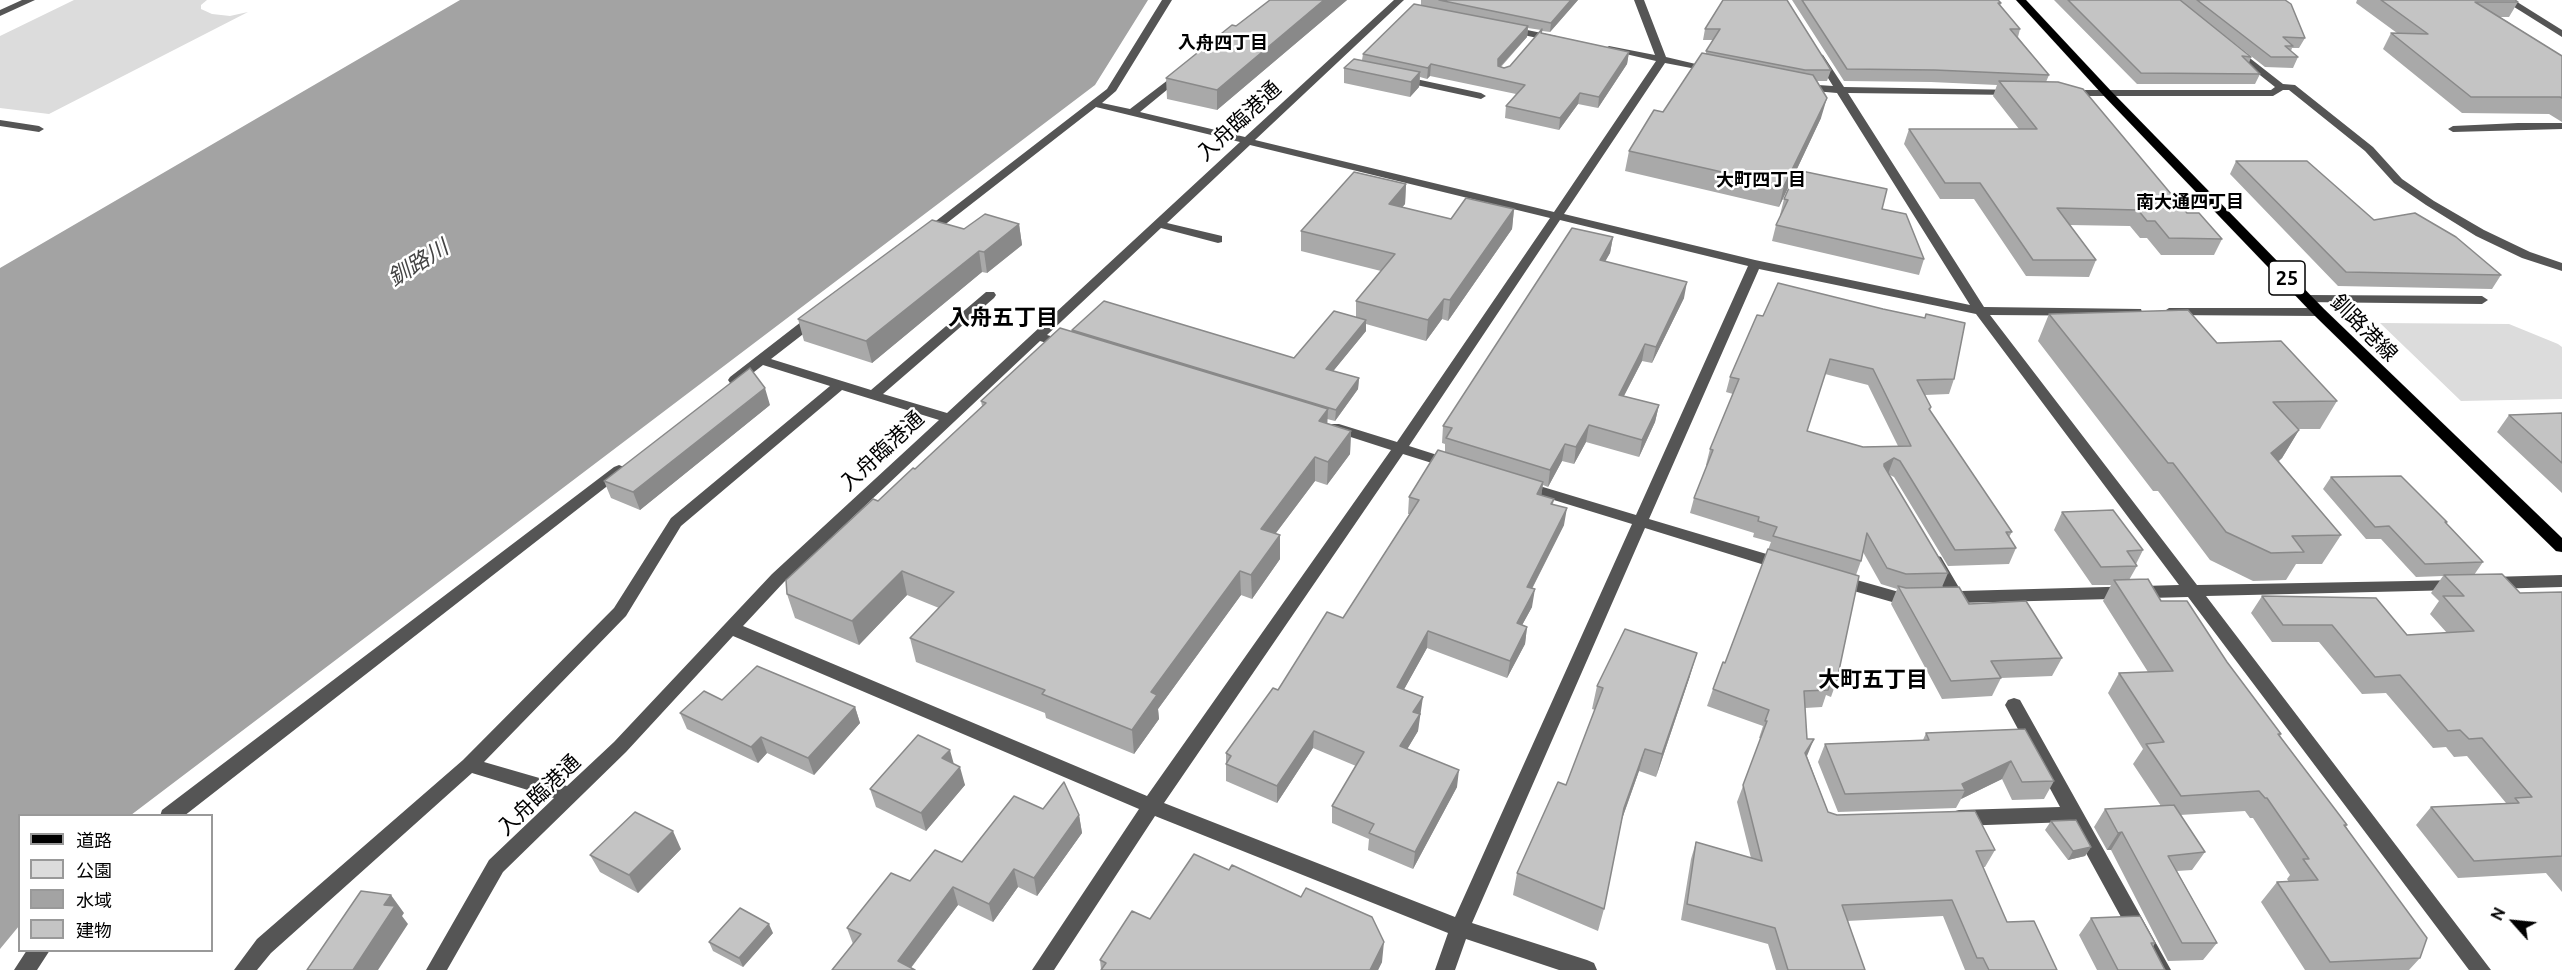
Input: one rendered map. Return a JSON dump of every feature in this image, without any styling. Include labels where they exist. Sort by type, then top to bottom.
[{"type":"main road","name":"釧路港線","points":[[2021,0],[2107,93],[2319,312],[2562,547]]},
{"type":"street","points":[[0,14],[30,0]]},
{"type":"street","points":[[919,239],[1111,91],[1167,0]]},
{"type":"street","points":[[1639,0],[1662,60]]},
{"type":"street","points":[[2508,0],[2562,33]]},
{"type":"street","name":"入舟臨港通","points":[[436,970],[496,866],[620,747],[787,570],[1246,142],[1337,65],[1398,5]]},
{"type":"street","points":[[1493,26],[1534,39],[1572,42]]},
{"type":"street","points":[[1810,40],[1980,311],[2481,970]]},
{"type":"street","points":[[2225,44],[2281,87]]},
{"type":"street","points":[[1594,46],[1719,71]]},
{"type":"street","points":[[1042,970],[1151,806],[1400,448],[1662,60]]},
{"type":"street","points":[[1132,113],[1193,64]]},
{"type":"street","points":[[1389,76],[1481,96]]},
{"type":"street","points":[[1788,84],[1841,90],[2031,92]]},
{"type":"street","points":[[2055,92],[2273,93],[2281,87],[2291,87],[2369,149],[2398,181],[2430,203],[2526,255],[2562,267]]},
{"type":"street","points":[[1095,104],[1755,264],[1980,311],[2319,312]]},
{"type":"street","points":[[0,123],[39,129]]},
{"type":"street","points":[[2453,129],[2562,126]]},
{"type":"street","points":[[1158,224],[1218,239]]},
{"type":"street","points":[[1445,970],[1460,928],[1755,264]]},
{"type":"street","points":[[873,395],[990,295]]},
{"type":"street","points":[[2307,299],[2482,300]]},
{"type":"street","points":[[724,389],[826,310]]},
{"type":"street","points":[[1037,336],[1083,350]]},
{"type":"street","points":[[761,360],[949,418]]},
{"type":"street","points":[[244,970],[264,946],[469,765],[620,612],[676,522],[840,385]]},
{"type":"street","points":[[1321,423],[1466,469]]},
{"type":"street","points":[[172,814],[630,461]]},
{"type":"street","points":[[1510,482],[1798,569]]},
{"type":"street","points":[[1928,549],[1957,597]]},
{"type":"street","points":[[1820,576],[1899,598],[2562,581]]},
{"type":"street","points":[[730,628],[1151,806],[1460,928],[1587,970]]},
{"type":"street","points":[[2014,705],[2161,970]]},
{"type":"street","points":[[469,765],[570,795]]},
{"type":"street","points":[[1946,818],[2074,814]]},
{"type":"street","points":[[24,970],[39,952]]},
{"type":"green space","points":[[74,0],[207,0],[201,5],[201,9],[212,14],[230,16],[248,12],[49,114],[0,108],[0,36]]},
{"type":"green space","points":[[2380,323],[2509,324],[2558,344],[2562,347],[2562,399],[2461,401]]},
{"type":"water","name":"釧路川","points":[[460,0],[1148,0],[1095,85],[132,814],[18,814],[18,927],[0,949],[0,268]]},
{"type":"building","points":[[1270,0],[1324,0],[1217,90],[1166,78],[1232,25],[1236,26]]},
{"type":"building","points":[[1439,0],[1571,0],[1551,23]]},
{"type":"building","points":[[1723,0],[1787,0],[1831,70],[1805,70],[1706,51],[1720,29],[1705,29]]},
{"type":"building","points":[[1802,0],[1998,0],[2001,3],[1998,3],[2020,29],[2010,29],[2049,75],[1847,69]]},
{"type":"building","points":[[2068,0],[2180,0],[2251,57],[2242,56],[2260,74],[2141,73]]},
{"type":"building","points":[[2197,0],[2285,0],[2291,4],[2305,38],[2283,37],[2293,46],[2285,46],[2298,57],[2271,57]]},
{"type":"building","points":[[2381,0],[2515,0],[2518,2],[2475,2],[2562,56],[2562,98],[2471,97],[2391,33],[2428,34]]},
{"type":"building","points":[[1414,4],[1528,26],[1498,59],[1498,66],[1504,68],[1510,66],[1542,29],[1541,33],[1629,52],[1599,97],[1580,93],[1560,118],[1506,106],[1525,85],[1431,64],[1428,68],[1363,54]]},
{"type":"building","points":[[1702,53],[1813,75],[1827,98],[1784,186],[1629,151],[1654,110],[1663,112]]},
{"type":"building","points":[[1354,59],[1420,72],[1411,82],[1344,68]]},
{"type":"building","points":[[1999,81],[2058,82],[2083,89],[2187,213],[2199,213],[2222,239],[2169,238],[2155,221],[2147,221],[2138,210],[2057,208],[2096,260],[2033,260],[1980,183],[1945,183],[1909,129],[2037,129]]},
{"type":"building","points":[[2236,161],[2307,161],[2374,220],[2415,213],[2456,237],[2501,275],[2346,272]]},
{"type":"building","points":[[1797,170],[1887,189],[1882,209],[1906,214],[1924,259],[1776,225],[1788,200],[1784,199]]},
{"type":"building","points":[[1354,172],[1406,184],[1389,204],[1451,219],[1466,198],[1514,209],[1450,300],[1444,299],[1428,320],[1356,301],[1395,254],[1301,231]]},
{"type":"building","points":[[985,214],[1019,224],[984,252],[979,251],[866,341],[798,319],[932,220],[964,229]]},
{"type":"building","points":[[1572,228],[1613,237],[1600,260],[1687,282],[1656,347],[1645,344],[1619,395],[1659,405],[1642,440],[1589,425],[1576,447],[1565,444],[1550,470],[1446,438],[1452,428],[1443,426]]},
{"type":"building","points":[[1778,283],[1925,318],[1926,314],[1965,323],[1954,379],[1917,380],[1931,407],[1929,409],[2012,532],[2006,532],[2016,548],[1955,550],[1900,461],[1894,458],[1884,466],[1948,573],[1906,574],[1887,568],[1867,533],[1861,561],[1773,536],[1777,527],[1758,521],[1759,517],[1694,498],[1713,450],[1710,449],[1739,379],[1730,377],[1757,315],[1763,316]],"holes":[[[1830,359],[1873,369],[1911,446],[1863,447],[1807,431]]]},
{"type":"building","points":[[1104,301],[1294,358],[1334,311],[1366,320],[1326,369],[1359,378],[1336,410],[1072,330]]},
{"type":"building","points":[[2188,310],[2217,343],[2281,341],[2337,401],[2273,402],[2299,430],[2271,453],[2341,535],[2292,536],[2304,552],[2271,553],[2226,532],[2173,463],[2168,463],[2049,314]]},
{"type":"building","points":[[1060,328],[1328,409],[1319,421],[1351,431],[1328,462],[1315,457],[1261,529],[1280,535],[1251,575],[1240,571],[1151,692],[1157,695],[1132,730],[1042,694],[1045,690],[910,638],[954,592],[902,571],[852,621],[787,594],[786,580],[873,499],[878,501],[913,468],[915,469],[986,403],[981,401]]},
{"type":"building","points":[[750,368],[765,388],[633,492],[604,481]]},
{"type":"building","points":[[2562,413],[2562,463],[2509,415]]},
{"type":"building","points":[[1438,450],[1543,482],[1537,494],[1554,499],[1551,504],[1567,508],[1527,587],[1535,589],[1517,623],[1527,627],[1510,661],[1428,631],[1397,687],[1423,697],[1413,712],[1420,714],[1400,746],[1459,770],[1415,852],[1369,833],[1374,824],[1332,806],[1364,752],[1314,731],[1277,786],[1226,764],[1231,756],[1226,753],[1273,688],[1278,690],[1327,612],[1343,618],[1419,500],[1409,497]]},
{"type":"building","points":[[2401,476],[2483,562],[2425,564],[2389,526],[2375,527],[2331,477]]},
{"type":"building","points":[[2113,510],[2143,550],[2127,551],[2137,566],[2101,567],[2062,512]]},
{"type":"building","points":[[1768,549],[1859,576],[1837,680],[1832,678],[1828,690],[1804,691],[1807,739],[1814,739],[1805,753],[1828,812],[1837,815],[1975,811],[1995,850],[1976,851],[2007,922],[2034,921],[2057,970],[1989,970],[1983,958],[1977,958],[1952,900],[1842,905],[1865,970],[1788,970],[1775,928],[1687,904],[1696,842],[1762,861],[1743,785],[1769,710],[1713,689]]},
{"type":"building","points":[[2502,574],[2520,593],[2562,592],[2562,856],[2474,861],[2431,807],[2519,803],[2515,798],[2532,797],[2482,738],[2469,739],[2460,730],[2448,731],[2400,675],[2375,677],[2332,625],[2283,625],[2262,596],[2376,598],[2407,635],[2474,631],[2443,596],[2464,596],[2444,575]]},
{"type":"building","points":[[2148,579],[2161,601],[2187,601],[2227,662],[2281,734],[2278,734],[2347,825],[2344,825],[2427,938],[2420,958],[2330,962],[2277,882],[2318,880],[2303,859],[2309,859],[2267,798],[2259,791],[2181,796],[2146,744],[2164,742],[2119,673],[2173,671],[2114,580]]},
{"type":"building","points":[[1898,586],[1906,588],[1959,587],[1969,604],[2026,601],[2062,658],[1991,661],[2001,678],[1951,681]]},
{"type":"building","points":[[1625,629],[1697,653],[1662,754],[1645,749],[1624,808],[1604,909],[1517,873],[1558,782],[1566,785],[1603,688],[1597,686]]},
{"type":"building","points":[[757,666],[855,707],[808,758],[761,737],[751,747],[680,713],[704,691],[722,700]]},
{"type":"building","points":[[2025,729],[2054,781],[2022,782],[2011,761],[1962,784],[1965,790],[1845,794],[1825,744],[1929,740],[1926,733]]},
{"type":"building","points":[[918,735],[950,750],[942,758],[960,767],[921,813],[870,789]]},
{"type":"building","points":[[1064,782],[1079,815],[1034,878],[1014,869],[989,904],[953,887],[898,961],[915,970],[832,970],[861,934],[847,928],[891,873],[910,881],[935,850],[962,862],[1014,796],[1043,809]]},
{"type":"building","points":[[2174,805],[2205,852],[2168,856],[2217,943],[2182,943],[2122,832],[2118,833],[2105,809]]},
{"type":"building","points":[[635,812],[673,831],[629,875],[590,855]]},
{"type":"building","points":[[2076,820],[2091,847],[2073,851],[2051,821]]},
{"type":"building","points":[[1194,854],[1229,870],[1232,865],[1301,897],[1306,888],[1372,917],[1384,942],[1370,970],[1101,970],[1106,963],[1100,960],[1132,911],[1150,919]]},
{"type":"building","points":[[361,891],[391,895],[384,905],[395,906],[353,970],[307,970]]},
{"type":"building","points":[[740,908],[769,924],[739,958],[709,942]]},
{"type":"building","points":[[2140,916],[2155,943],[2151,943],[2165,970],[2118,970],[2091,918]]},
{"type":"district","name":"入舟四丁目","points":[[1223,43]]},
{"type":"district","name":"大町四丁目","points":[[1761,180]]},
{"type":"district","name":"南大通四丁目","points":[[2190,202]]},
{"type":"district","name":"入舟五丁目","points":[[1003,318]]},
{"type":"district","name":"大町五丁目","points":[[1873,680]]}]
